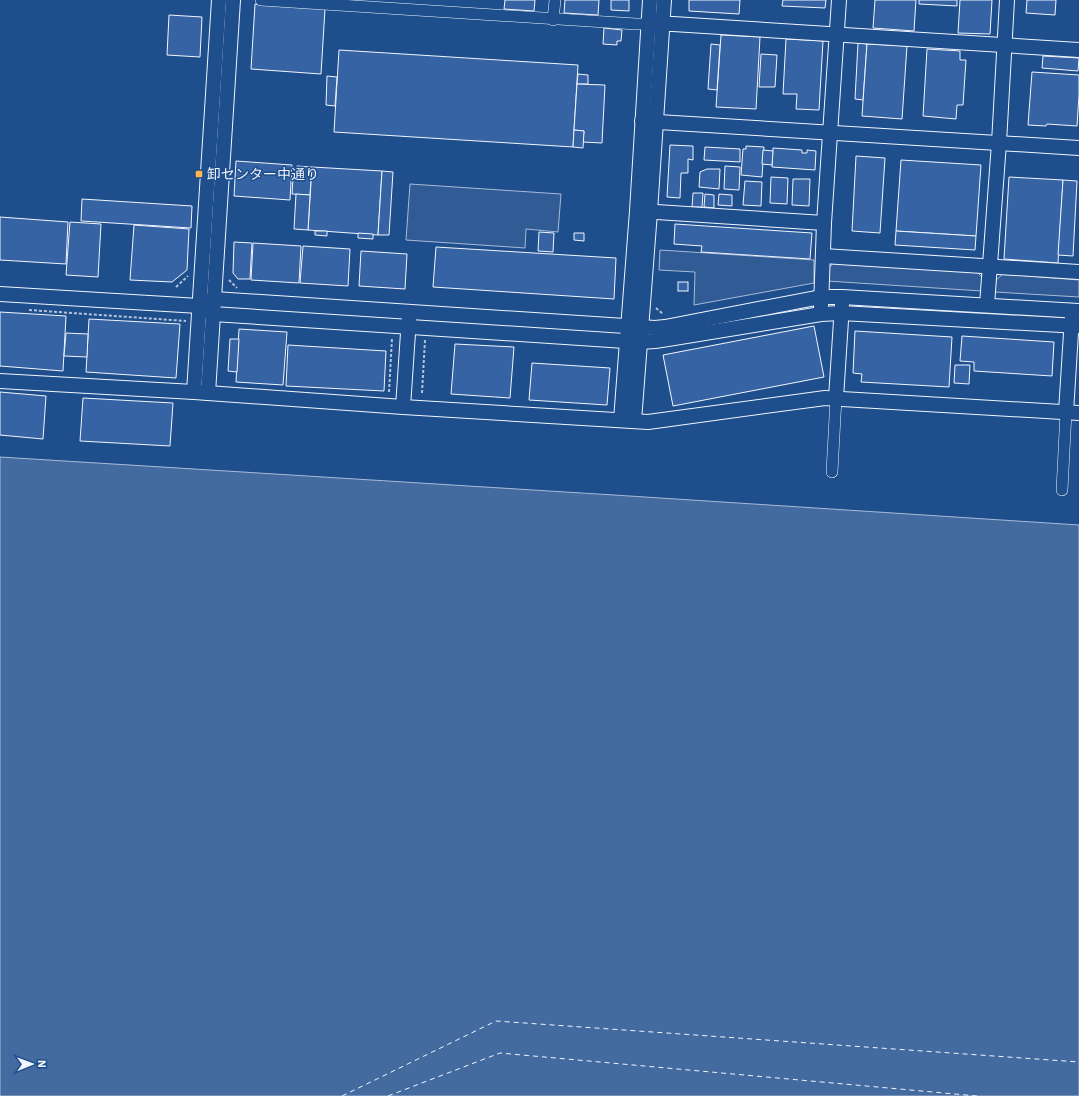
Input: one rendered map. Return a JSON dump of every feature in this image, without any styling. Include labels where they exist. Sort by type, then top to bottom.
[{"type":"street","points":[[194,392],[219,0]]},
{"type":"street","points":[[208,393],[233,0]]},
{"type":"street","points":[[260,0],[553,20],[836,34],[1079,50]]},
{"type":"street","points":[[553,20],[554,0]]},
{"type":"street","points":[[650,0],[656,24]]},
{"type":"street","points":[[628,421],[656,24],[664,0]]},
{"type":"street","points":[[821,314],[824,223],[839,0]]},
{"type":"street","points":[[987,305],[1007,0]]},
{"type":"street","points":[[649,122],[1079,148]]},
{"type":"street","points":[[643,212],[824,223]]},
{"type":"street","points":[[823,256],[1079,272]]},
{"type":"street","points":[[0,294],[199,306],[213,314],[634,341],[655,341],[821,314],[841,313],[1075,325]]},
{"type":"street","points":[[199,306],[214,299],[635,327],[666,327],[821,297],[842,296],[1076,311],[1073,413],[1062,490]]},
{"type":"street","points":[[832,472],[842,296]]},
{"type":"street","points":[[404,407],[409,312]]},
{"type":"street","points":[[0,381],[194,392],[648,422],[825,398],[1073,413]]},
{"type":"path","points":[[224,275],[241,292]]},
{"type":"path","points":[[23,310],[188,322]]},
{"type":"path","points":[[386,334],[392,338],[389,392]]},
{"type":"path","points":[[422,393],[425,340],[431,337]]},
{"type":"shaded area","points":[[410,184],[561,194],[558,232],[526,229],[525,248],[406,240]]},
{"type":"shaded area","points":[[660,250],[814,260],[814,283],[694,305],[695,272],[659,270]]},
{"type":"shaded area","points":[[834,262],[976,271],[983,278],[982,291],[827,281],[828,269]]},
{"type":"shaded area","points":[[1003,274],[1079,280],[1079,297],[995,292],[996,280]]},
{"type":"shaded area","points":[[0,457],[1079,525],[1079,1096],[0,1096]]},
{"type":"building","points":[[505,0],[535,0],[534,11],[504,9]]},
{"type":"building","points":[[565,0],[599,0],[598,15],[564,13]]},
{"type":"building","points":[[611,0],[629,0],[629,11],[611,10]]},
{"type":"building","points":[[689,0],[740,0],[739,14],[689,11]]},
{"type":"building","points":[[783,0],[826,0],[825,8],[782,6]]},
{"type":"building","points":[[875,0],[916,0],[914,31],[873,28]]},
{"type":"building","points":[[919,0],[957,0],[957,6],[919,4]]},
{"type":"building","points":[[960,0],[992,0],[990,34],[958,33]]},
{"type":"building","points":[[1027,0],[1056,0],[1055,15],[1026,13]]},
{"type":"building","points":[[255,4],[325,9],[321,74],[251,69]]},
{"type":"building","points":[[169,15],[202,17],[200,57],[167,55]]},
{"type":"building","points":[[604,28],[622,30],[621,41],[617,41],[617,45],[603,44]]},
{"type":"building","points":[[721,35],[760,37],[756,109],[716,107]]},
{"type":"building","points":[[786,39],[823,41],[819,110],[796,109],[797,94],[783,94]]},
{"type":"building","points":[[858,43],[867,44],[863,100],[855,99]]},
{"type":"building","points":[[711,44],[720,45],[717,90],[708,89]]},
{"type":"building","points":[[867,44],[907,46],[902,119],[862,116]]},
{"type":"building","points":[[927,49],[960,51],[960,60],[966,60],[963,105],[957,105],[956,119],[923,116]]},
{"type":"building","points":[[339,50],[578,65],[573,147],[334,132]]},
{"type":"building","points":[[761,54],[777,55],[775,87],[759,87]]},
{"type":"building","points":[[1043,56],[1079,58],[1078,71],[1042,68]]},
{"type":"building","points":[[1032,72],[1079,75],[1077,126],[1047,124],[1046,126],[1028,125]]},
{"type":"building","points":[[578,74],[588,75],[588,84],[577,84]]},
{"type":"building","points":[[327,76],[337,77],[335,106],[326,105]]},
{"type":"building","points":[[577,84],[605,85],[602,143],[583,142],[584,131],[574,130]]},
{"type":"building","points":[[574,130],[584,131],[583,148],[573,147]]},
{"type":"building","points":[[670,145],[693,146],[693,160],[688,159],[688,173],[681,173],[680,198],[667,197]]},
{"type":"building","points":[[746,146],[764,147],[762,177],[741,175],[743,149],[746,149]]},
{"type":"building","points":[[705,147],[740,149],[740,162],[704,160]]},
{"type":"building","points":[[773,148],[802,150],[802,153],[807,153],[807,150],[816,151],[815,170],[772,167]]},
{"type":"building","points":[[763,150],[773,151],[772,165],[762,164]]},
{"type":"building","points":[[856,156],[885,158],[880,233],[852,231]]},
{"type":"building","points":[[901,160],[981,165],[976,236],[896,231]]},
{"type":"building","points":[[236,161],[292,165],[290,200],[234,196]]},
{"type":"building","points":[[297,166],[312,167],[310,195],[292,194],[293,178],[296,178]]},
{"type":"building","points":[[725,166],[740,167],[739,190],[724,189]]},
{"type":"building","points":[[312,167],[382,171],[378,235],[308,230]]},
{"type":"building","points":[[707,169],[720,169],[719,189],[699,187],[700,172]]},
{"type":"building","points":[[382,171],[393,172],[389,235],[378,235]]},
{"type":"building","points":[[771,177],[788,178],[787,204],[770,203]]},
{"type":"building","points":[[1009,177],[1063,180],[1058,263],[1004,259]]},
{"type":"building","points":[[793,179],[810,179],[809,206],[792,205]]},
{"type":"building","points":[[1063,180],[1077,181],[1073,256],[1058,255]]},
{"type":"building","points":[[745,181],[762,182],[761,206],[743,205]]},
{"type":"building","points":[[693,193],[703,193],[702,207],[692,207]]},
{"type":"building","points":[[296,194],[310,195],[308,230],[294,229]]},
{"type":"building","points":[[705,194],[714,195],[714,208],[704,207]]},
{"type":"building","points":[[719,194],[732,195],[732,206],[718,205]]},
{"type":"building","points":[[82,199],[192,206],[191,228],[81,221]]},
{"type":"building","points":[[0,217],[68,222],[66,264],[0,260]]},
{"type":"building","points":[[70,222],[101,224],[98,277],[66,275]]},
{"type":"building","points":[[675,224],[812,233],[810,259],[701,252],[702,246],[674,244]]},
{"type":"building","points":[[134,225],[189,229],[187,270],[172,282],[130,280]]},
{"type":"building","points":[[315,231],[327,231],[327,236],[315,235]]},
{"type":"building","points":[[896,231],[976,236],[975,250],[895,245]]},
{"type":"building","points":[[539,232],[554,233],[553,252],[538,251]]},
{"type":"building","points":[[358,233],[373,234],[373,239],[358,238]]},
{"type":"building","points":[[574,233],[584,233],[584,241],[574,240]]},
{"type":"building","points":[[234,242],[252,243],[250,279],[238,279],[233,273]]},
{"type":"building","points":[[253,243],[301,246],[299,283],[251,280]]},
{"type":"building","points":[[303,246],[350,249],[348,286],[300,283]]},
{"type":"building","points":[[436,247],[616,258],[614,299],[433,287]]},
{"type":"building","points":[[361,251],[407,254],[405,289],[359,286]]},
{"type":"building","points":[[678,282],[688,282],[688,291],[678,291]]},
{"type":"building","points":[[0,312],[66,316],[63,371],[0,366]]},
{"type":"building","points":[[89,319],[180,324],[176,378],[86,372]]},
{"type":"building","points":[[814,326],[824,377],[673,406],[663,355]]},
{"type":"building","points":[[239,329],[287,332],[283,385],[236,382]]},
{"type":"building","points":[[855,331],[952,337],[949,387],[861,382],[862,374],[853,373]]},
{"type":"building","points":[[66,333],[88,334],[87,357],[64,356]]},
{"type":"building","points":[[962,336],[1054,342],[1052,376],[974,371],[974,362],[960,361]]},
{"type":"building","points":[[230,339],[239,339],[237,372],[228,371]]},
{"type":"building","points":[[455,344],[514,347],[510,398],[451,394]]},
{"type":"building","points":[[288,345],[386,351],[384,391],[286,386]]},
{"type":"building","points":[[532,363],[610,368],[607,405],[529,400]]},
{"type":"building","points":[[955,365],[970,365],[969,384],[954,383]]},
{"type":"building","points":[[0,392],[46,396],[43,439],[0,435]]},
{"type":"building","points":[[83,398],[173,403],[170,446],[80,441]]},
{"type":"ferry route","points":[[342,1096],[496,1021],[1079,1062]]},
{"type":"ferry route","points":[[388,1096],[500,1053],[977,1096]]},
{"type":"place","name":"卸センター中通り","points":[[199,174]]}]
